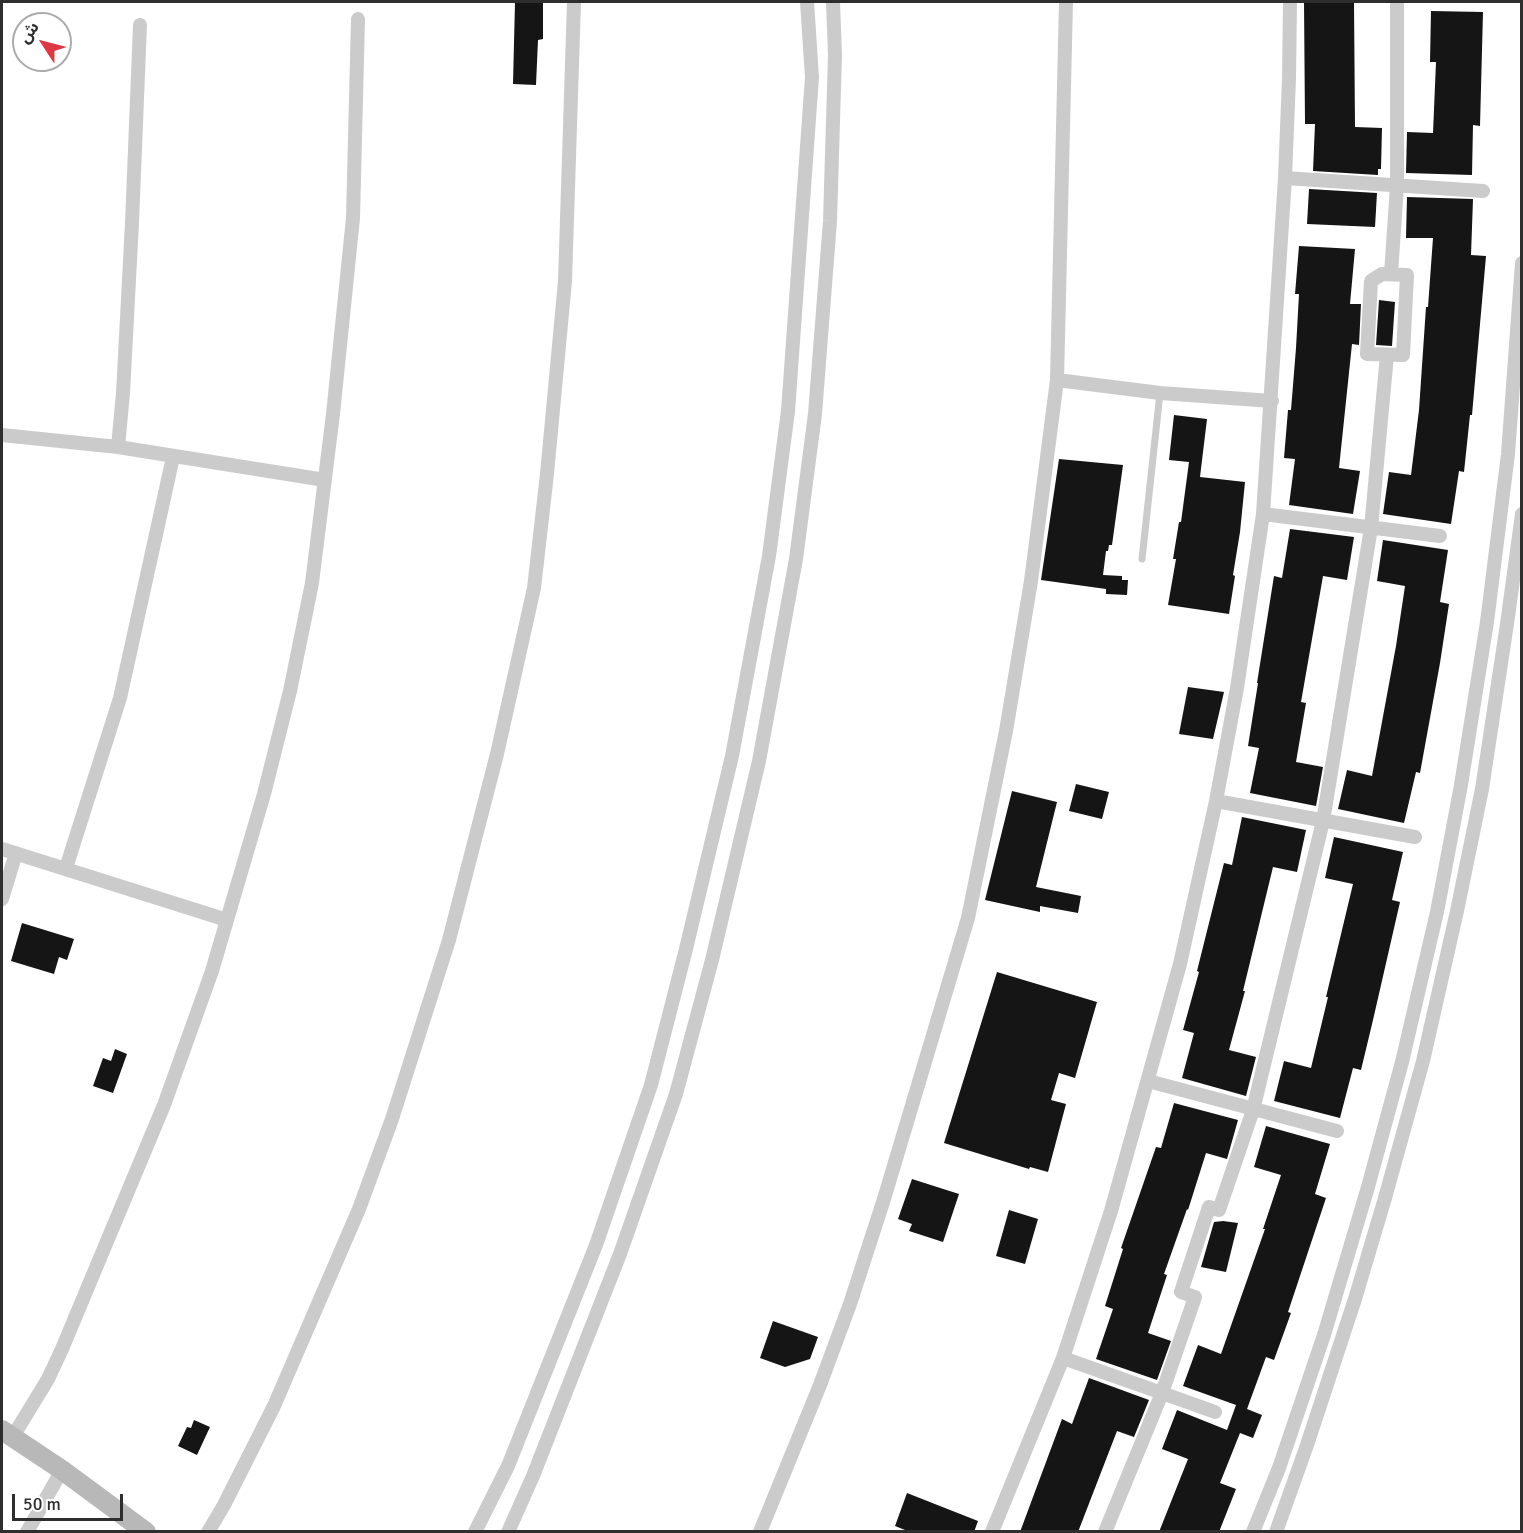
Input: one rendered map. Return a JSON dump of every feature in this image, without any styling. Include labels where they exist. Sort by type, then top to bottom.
[{"type":"street","points":[[208,1532],[274,1406],[359,1209],[392,1119],[449,940],[497,754],[534,588],[547,474],[565,281],[574,2]]},
{"type":"street","points":[[475,1532],[508,1466],[596,1245],[651,1085],[686,953],[732,756],[770,556],[788,411],[812,77],[807,2]]},
{"type":"street","points":[[508,1532],[533,1476],[620,1254],[676,1094],[712,960],[759,761],[796,560],[815,414],[830,221],[835,55],[833,2]]},
{"type":"street","points":[[760,1532],[820,1385],[850,1304],[884,1199],[968,918],[1012,697],[1031,581],[1057,380],[1066,2]]},
{"type":"street","points":[[992,1532],[1063,1358],[1111,1211],[1180,964],[1216,801],[1237,688],[1263,514],[1285,178],[1290,2]]},
{"type":"street","points":[[1391,274],[1397,186],[1397,2]]},
{"type":"street","points":[[146,1532],[62,1470],[7,1434],[48,1378],[77,1317],[164,1105],[212,971],[264,794],[290,691],[312,583],[353,218],[358,64],[357,19]]},
{"type":"street","points":[[118,447],[132,223],[140,25]]},
{"type":"street","points":[[1285,178],[1483,191]]},
{"type":"street","points":[[1253,1532],[1279,1468],[1361,1210],[1402,1062],[1437,912],[1461,785],[1487,622],[1508,454],[1521,264]]},
{"type":"street","points":[[1380,274],[1391,274],[1407,275],[1403,355],[1367,354],[1371,281],[1380,274]]},
{"type":"street","points":[[1104,1532],[1162,1393],[1195,1297],[1180,1292],[1209,1207],[1219,1210],[1253,1110],[1323,821],[1371,528],[1387,355]]},
{"type":"street","points":[[1057,380],[1160,393],[1272,401]]},
{"type":"street","points":[[2,435],[118,447],[325,480]]},
{"type":"street","points":[[66,868],[120,698],[173,457]]},
{"type":"street","points":[[1263,514],[1440,536]]},
{"type":"street","points":[[1276,1532],[1355,1299],[1423,1061],[1482,789],[1521,514]]},
{"type":"street","points":[[1216,801],[1415,837]]},
{"type":"street","points":[[2,849],[227,920]]},
{"type":"street","points":[[2,899],[16,853]]},
{"type":"street","points":[[1148,1081],[1336,1131]]},
{"type":"street","points":[[1063,1358],[1215,1412]]},
{"type":"street","points":[[34,1528],[62,1470]]},
{"type":"lane","points":[[1142,559],[1160,393]]},
{"type":"building","points":[[515,2],[543,2],[543,39],[538,40],[536,85],[513,84]]},
{"type":"building","points":[[1304,2],[1354,2],[1355,127],[1382,128],[1381,169],[1378,169],[1378,175],[1313,171],[1315,124],[1305,124]]},
{"type":"building","points":[[1431,11],[1483,12],[1480,126],[1473,125],[1472,175],[1406,173],[1407,132],[1433,133],[1436,62],[1430,62]]},
{"type":"building","points":[[1309,189],[1377,193],[1375,227],[1307,224]]},
{"type":"building","points":[[1407,197],[1473,199],[1471,255],[1486,256],[1472,415],[1470,415],[1464,472],[1459,471],[1451,524],[1383,514],[1389,472],[1411,475],[1419,410],[1426,307],[1428,307],[1433,238],[1406,238]]},
{"type":"building","points":[[1299,246],[1355,249],[1350,304],[1361,304],[1359,345],[1352,344],[1339,468],[1360,471],[1353,514],[1289,505],[1295,459],[1284,458],[1296,348],[1299,294],[1295,294]]},
{"type":"building","points":[[1379,300],[1395,302],[1392,346],[1376,345]]},
{"type":"building","points":[[1174,415],[1207,419],[1200,477],[1245,482],[1229,614],[1168,605],[1189,462],[1169,460]]},
{"type":"building","points":[[1059,459],[1123,465],[1112,545],[1109,545],[1106,551],[1103,575],[1122,576],[1122,580],[1128,580],[1127,595],[1106,594],[1106,589],[1041,580]]},
{"type":"building","points":[[1290,529],[1354,537],[1347,580],[1323,576],[1301,702],[1306,703],[1296,762],[1323,767],[1316,806],[1250,793],[1259,748],[1248,746],[1257,683],[1274,576],[1282,578]]},
{"type":"building","points":[[1383,540],[1448,550],[1440,602],[1449,604],[1440,663],[1420,773],[1416,772],[1404,823],[1338,809],[1347,770],[1372,776],[1396,646],[1405,586],[1377,581]]},
{"type":"building","points":[[1188,687],[1224,692],[1213,739],[1179,734]]},
{"type":"building","points":[[1076,784],[1109,792],[1102,819],[1069,811]]},
{"type":"building","points":[[1012,791],[1057,802],[1036,887],[1081,896],[1078,913],[1040,906],[1040,912],[985,900]]},
{"type":"building","points":[[1242,817],[1306,830],[1297,872],[1273,867],[1229,1050],[1256,1057],[1246,1096],[1182,1078],[1194,1033],[1183,1030],[1224,863],[1232,865]]},
{"type":"building","points":[[1334,837],[1403,852],[1392,900],[1400,902],[1373,1020],[1361,1070],[1353,1068],[1340,1118],[1274,1101],[1284,1061],[1311,1068],[1328,997],[1326,997],[1353,884],[1325,878]]},
{"type":"building","points":[[22,923],[74,939],[67,960],[59,957],[54,974],[11,961]]},
{"type":"building","points":[[997,972],[1097,1002],[1075,1078],[1059,1073],[1051,1100],[1066,1104],[1048,1172],[1030,1167],[1029,1169],[944,1143]]},
{"type":"building","points":[[115,1049],[127,1054],[113,1093],[93,1086],[103,1058],[111,1061]]},
{"type":"building","points":[[1174,1103],[1238,1120],[1227,1159],[1206,1153],[1164,1274],[1167,1275],[1148,1333],[1171,1341],[1157,1380],[1096,1359],[1113,1309],[1105,1306],[1123,1249],[1121,1248],[1156,1147],[1161,1148]]},
{"type":"building","points":[[1266,1126],[1330,1144],[1315,1194],[1326,1198],[1288,1312],[1291,1313],[1274,1360],[1266,1357],[1247,1409],[1262,1415],[1253,1438],[1240,1433],[1220,1483],[1236,1489],[1219,1532],[1159,1532],[1188,1459],[1162,1449],[1177,1410],[1227,1430],[1236,1405],[1183,1386],[1198,1345],[1221,1354],[1265,1229],[1263,1229],[1281,1175],[1254,1167]]},
{"type":"building","points":[[912,1179],[959,1194],[943,1242],[909,1231],[912,1224],[898,1219]]},
{"type":"building","points":[[1009,1210],[1038,1219],[1025,1264],[996,1256]]},
{"type":"building","points":[[1214,1222],[1238,1223],[1226,1272],[1201,1267]]},
{"type":"building","points":[[773,1321],[818,1337],[810,1359],[785,1367],[760,1358]]},
{"type":"building","points":[[1089,1378],[1149,1400],[1134,1437],[1117,1431],[1078,1532],[1020,1532],[1062,1419],[1072,1424]]},
{"type":"building","points":[[194,1420],[210,1427],[197,1455],[178,1446],[187,1427],[191,1428]]},
{"type":"building","points":[[907,1493],[978,1521],[974,1532],[910,1532],[895,1526]]}]
